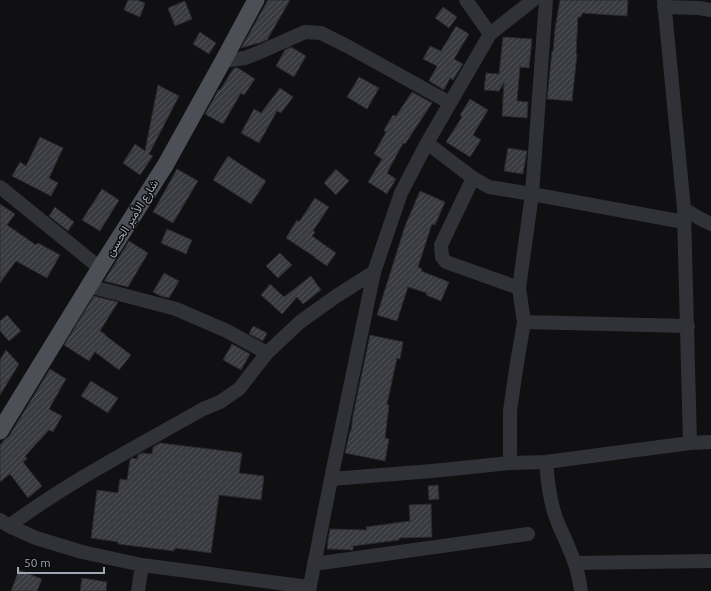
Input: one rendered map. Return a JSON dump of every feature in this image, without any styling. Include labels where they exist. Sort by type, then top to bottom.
[{"type":"main road","name":"شارع الأمير الحسن","points":[[0,431],[166,164],[256,0]]},
{"type":"street","points":[[466,0],[490,34]]},
{"type":"street","points":[[5,523],[36,538],[82,552],[142,565],[309,589],[330,479],[374,272],[401,193],[427,142],[490,34],[533,0]]},
{"type":"street","points":[[510,463],[510,411],[524,322],[519,288],[532,194],[546,0]]},
{"type":"street","points":[[690,443],[684,215],[664,3],[711,10]]},
{"type":"street","points":[[223,62],[244,58],[305,32],[321,33],[450,103]]},
{"type":"street","points":[[427,142],[472,178],[489,187],[684,215],[699,218],[711,224]]},
{"type":"street","points":[[472,178],[442,245],[442,257],[446,262],[519,288]]},
{"type":"street","points":[[0,187],[100,268]]},
{"type":"street","points":[[5,523],[203,409],[220,402],[239,389],[267,353],[300,322],[334,297],[374,272]]},
{"type":"street","points":[[89,286],[176,309],[227,331],[267,353]]},
{"type":"street","points":[[524,322],[688,326]]},
{"type":"street","points":[[330,479],[510,463],[546,462],[690,443],[711,442]]},
{"type":"street","points":[[546,462],[547,480],[553,511],[575,562],[580,580],[581,591]]},
{"type":"street","points":[[314,564],[528,534]]},
{"type":"street","points":[[575,562],[711,561]]},
{"type":"street","points":[[138,591],[142,565]]},
{"type":"building","points":[[128,0],[137,0],[145,3],[140,17],[124,10]]},
{"type":"building","points":[[268,0],[290,0],[267,40],[241,48]]},
{"type":"building","points":[[560,0],[628,0],[627,16],[582,13],[581,17],[578,17],[577,54],[572,101],[547,99],[552,51],[553,52]]},
{"type":"building","points":[[185,1],[192,19],[175,26],[168,8]]},
{"type":"building","points":[[443,7],[457,17],[449,28],[435,18]]},
{"type":"building","points":[[456,26],[469,34],[454,59],[463,64],[453,80],[450,78],[444,90],[429,81],[437,66],[423,59],[430,46],[441,51]]},
{"type":"building","points":[[200,32],[216,43],[209,54],[193,44]]},
{"type":"building","points":[[503,37],[532,39],[529,68],[520,67],[517,101],[528,102],[527,118],[502,116],[504,83],[498,92],[484,90],[486,73],[499,74]]},
{"type":"building","points":[[291,47],[306,56],[294,77],[276,66],[285,50]]},
{"type":"building","points":[[234,68],[238,68],[255,79],[244,95],[241,93],[223,124],[205,114],[219,89],[220,90]]},
{"type":"building","points":[[359,77],[379,88],[367,109],[347,97]]},
{"type":"building","points":[[158,85],[179,96],[149,154],[153,156],[140,175],[123,163],[135,144],[145,151]]},
{"type":"building","points":[[280,88],[293,97],[281,113],[277,111],[259,143],[241,133],[254,109],[261,113]]},
{"type":"building","points":[[412,92],[432,103],[405,144],[403,143],[387,173],[396,179],[387,194],[368,182],[382,159],[374,154],[386,132],[384,130],[393,115],[396,116]]},
{"type":"building","points":[[470,99],[488,110],[473,135],[481,140],[470,157],[446,142],[462,117],[460,115]]},
{"type":"building","points":[[40,137],[63,148],[49,178],[58,183],[51,196],[12,176],[20,162],[26,166]]},
{"type":"building","points":[[508,148],[527,151],[523,174],[504,171]]},
{"type":"building","points":[[228,156],[266,181],[251,204],[213,180]]},
{"type":"building","points":[[177,169],[198,181],[173,223],[153,212]]},
{"type":"building","points":[[336,169],[349,181],[336,195],[324,183]]},
{"type":"building","points":[[102,189],[119,200],[100,231],[82,220]]},
{"type":"building","points":[[420,191],[445,202],[435,225],[432,224],[418,267],[422,269],[421,271],[449,282],[441,301],[426,295],[427,293],[408,287],[397,321],[377,315],[405,226]]},
{"type":"building","points":[[315,198],[329,207],[313,231],[315,232],[312,236],[336,253],[327,266],[286,238],[297,220],[299,222]]},
{"type":"building","points":[[0,204],[15,214],[7,225],[36,245],[38,243],[60,255],[47,278],[16,261],[0,283]]},
{"type":"building","points":[[55,207],[74,222],[68,231],[49,216]]},
{"type":"building","points":[[167,229],[192,240],[186,254],[161,243]]},
{"type":"building","points":[[129,241],[148,253],[128,287],[104,281]]},
{"type":"building","points":[[280,253],[292,265],[278,278],[266,266]]},
{"type":"building","points":[[164,273],[179,281],[169,298],[153,292]]},
{"type":"building","points":[[311,276],[321,290],[303,304],[297,297],[282,314],[261,295],[270,284],[284,297]]},
{"type":"building","points":[[94,296],[118,302],[100,331],[131,355],[119,370],[95,352],[89,361],[64,345]]},
{"type":"building","points":[[7,315],[21,331],[9,341],[0,331],[0,321]]},
{"type":"building","points":[[253,326],[267,333],[263,341],[249,334]]},
{"type":"building","points":[[370,335],[403,342],[400,359],[397,358],[387,404],[389,405],[385,438],[389,439],[385,461],[345,453],[351,431]]},
{"type":"building","points":[[232,344],[250,354],[241,370],[223,360]]},
{"type":"building","points":[[6,350],[19,364],[0,395],[0,360]]},
{"type":"building","points":[[50,369],[66,379],[49,409],[62,416],[53,432],[49,430],[25,456],[27,459],[23,462],[42,486],[28,498],[10,474],[0,482],[0,445],[9,436]]},
{"type":"building","points":[[91,381],[118,398],[108,413],[81,396]]},
{"type":"building","points":[[160,443],[242,453],[239,473],[264,476],[261,500],[219,495],[211,553],[175,548],[174,551],[118,544],[118,542],[91,538],[97,490],[118,493],[120,479],[127,480],[130,460],[132,458],[137,459],[138,455],[142,453],[152,454],[153,447]]},
{"type":"building","points":[[438,485],[439,499],[429,500],[428,486]]},
{"type":"building","points":[[431,504],[432,537],[399,538],[399,540],[353,546],[353,550],[327,549],[330,529],[367,530],[366,527],[410,521],[409,505]]},
{"type":"building","points":[[19,570],[42,579],[37,591],[11,591]]},
{"type":"building","points":[[82,578],[107,582],[106,591],[80,591]]}]
